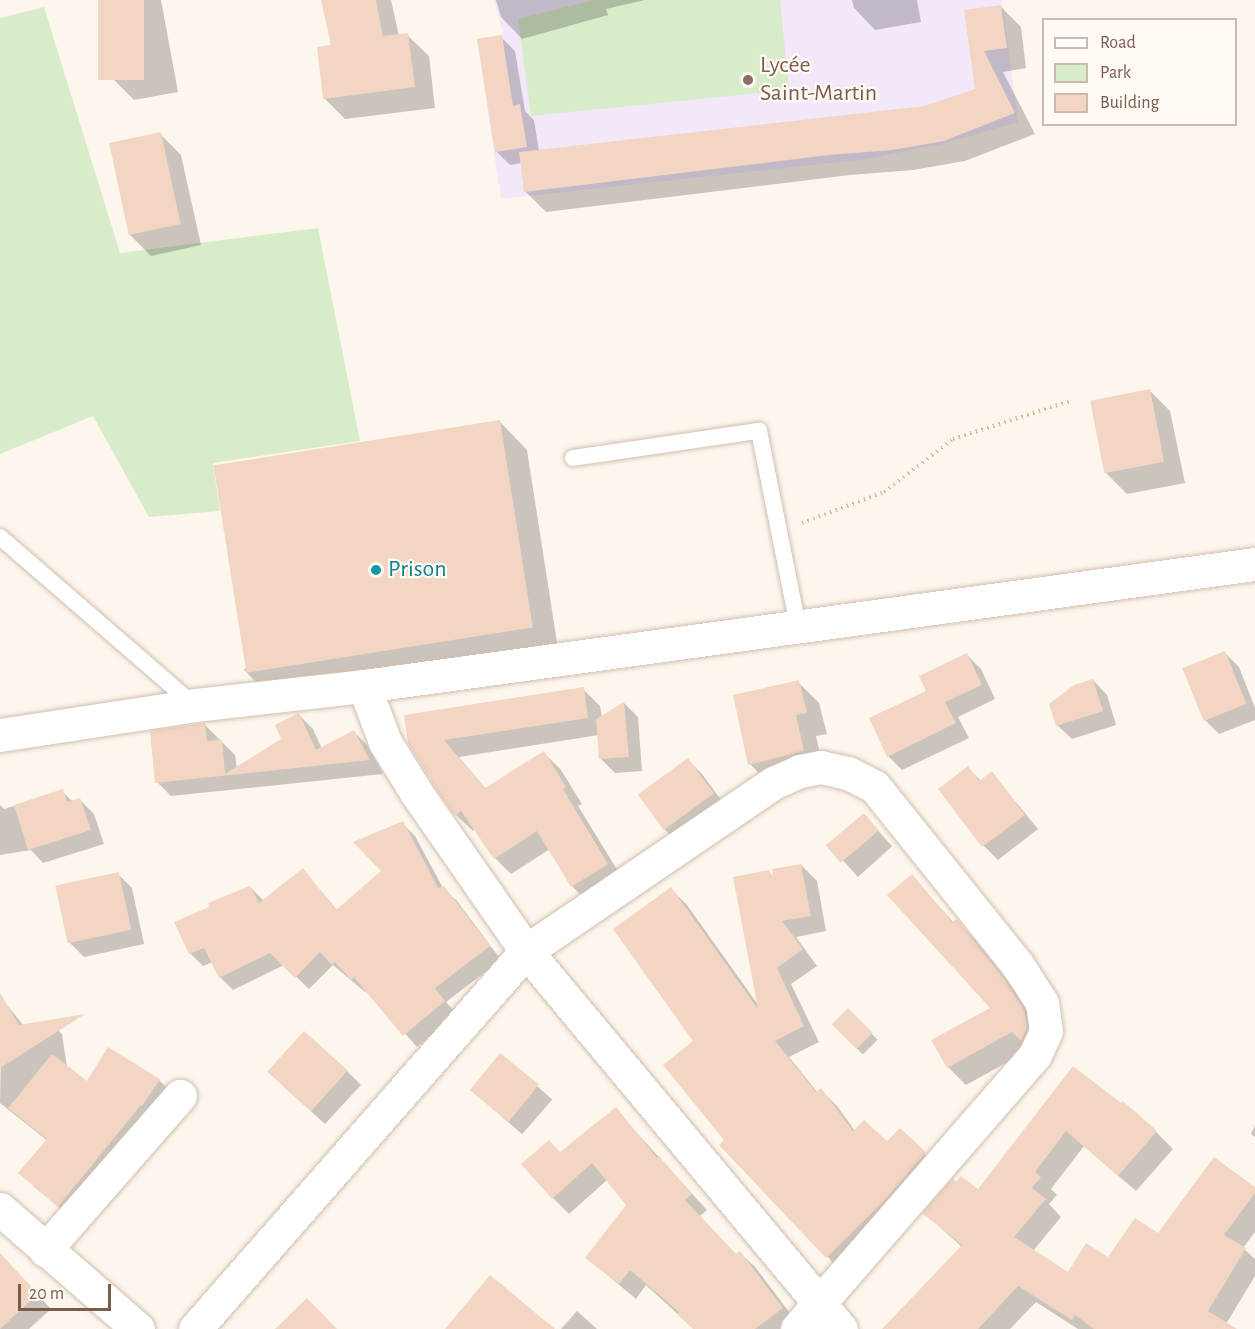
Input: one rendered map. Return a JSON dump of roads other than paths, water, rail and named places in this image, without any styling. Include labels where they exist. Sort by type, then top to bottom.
[{"type":"street","points":[[0,735],[195,705],[364,686],[1255,564]]},
{"type":"street","points":[[364,686],[390,751],[417,794],[526,951],[841,1329]]},
{"type":"street","points":[[195,1329],[526,951],[773,783],[800,771],[820,767],[848,773],[875,787],[1017,964],[1042,1003],[1046,1031],[1035,1055],[797,1329]]},
{"type":"street","points":[[45,1250],[180,1096]]},
{"type":"street","points":[[0,1209],[138,1329]]},
{"type":"lane","points":[[573,458],[759,431],[798,627]]},
{"type":"lane","points":[[0,537],[195,705]]},
{"type":"place","name":"Lycée Saint-Martin","points":[[748,80]]},
{"type":"place","name":"Prison","points":[[376,570]]}]
